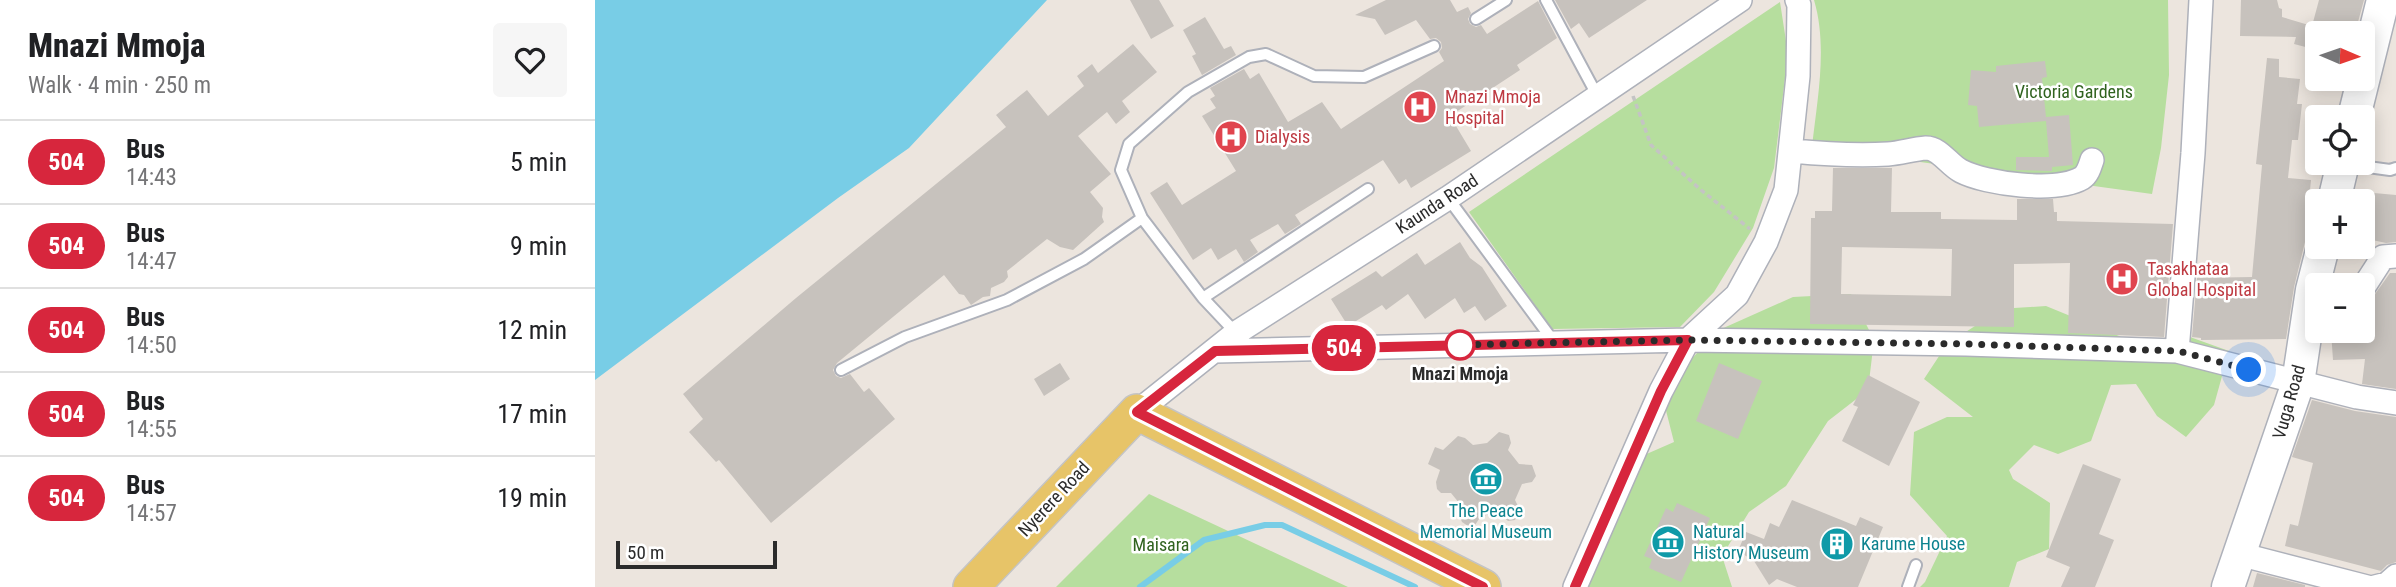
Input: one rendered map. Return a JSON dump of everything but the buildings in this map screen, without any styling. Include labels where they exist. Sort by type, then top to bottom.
[{"type":"main road","points":[[2357,105],[2383,0]]},
{"type":"main road","name":"Vuga Road","points":[[2228,587],[2298,383],[2305,343]]},
{"type":"main road","points":[[1137,412],[1483,587]]},
{"type":"main road","name":"Nyerere Road","points":[[971,587],[1137,412]]},
{"type":"street","name":"Kaunda Road","points":[[1137,412],[1235,333],[1448,198],[1740,0]]},
{"type":"street","points":[[1575,587],[1661,391],[1688,340],[1737,295],[1766,242],[1786,190],[1798,76],[1797,0]]},
{"type":"street","points":[[2178,351],[2201,0]]},
{"type":"street","points":[[1792,151],[1841,156],[1892,154],[1927,148],[1936,150],[1951,165],[1972,176],[2029,186],[2059,184],[2081,178],[2090,168],[2092,160]]},
{"type":"street","points":[[2373,273],[2383,257],[2396,256]]},
{"type":"street","points":[[1215,351],[1688,340],[1966,344],[2178,351],[2298,383],[2396,403]]},
{"type":"street","points":[[2239,554],[2367,587]]},
{"type":"street","points":[[2375,587],[2387,584],[2396,576]]},
{"type":"lane","points":[[1476,19],[1506,0]]},
{"type":"lane","points":[[1546,0],[1598,97]]},
{"type":"lane","points":[[1235,333],[1203,298],[1142,218],[1121,170],[1129,144],[1188,92],[1249,57],[1266,54],[1314,76],[1364,77],[1434,46]]},
{"type":"lane","points":[[2375,168],[2396,168]]},
{"type":"lane","points":[[1203,298],[1368,189]]},
{"type":"lane","points":[[1448,198],[1554,343]]},
{"type":"lane","points":[[841,370],[905,337],[1007,300],[1084,259],[1142,218]]},
{"type":"lane","points":[[1909,587],[1916,565]]},
{"type":"path","points":[[1627,78],[1651,145],[1701,190],[1766,242]]},
{"type":"green space","name":"Victoria Gardens","points":[[1814,0],[2168,0],[2169,75],[2161,148],[2152,194],[1812,147],[1821,55]]},
{"type":"green space","points":[[1780,2],[1788,54],[1774,168],[1753,228],[1714,292],[1680,327],[1552,329],[1469,212]]},
{"type":"green space","points":[[1851,294],[1874,340],[1868,390],[1828,421],[1786,486],[1749,512],[1722,556],[1732,587],[1581,587],[1642,456],[1674,442],[1661,391],[1719,330],[1793,297]]},
{"type":"green space","points":[[2046,306],[2124,338],[2190,337],[2229,351],[2214,405],[2186,437],[2157,416],[2136,384],[2111,385],[2091,441],[2058,454],[2034,445],[2009,470],[2013,479],[2050,503],[2049,549],[2017,562],[2009,587],[1920,587],[1947,536],[1910,495],[1914,432],[1947,417],[1973,417],[1924,379],[1947,344],[1975,326],[2014,308]]},
{"type":"green space","name":"Maisara","points":[[1149,494],[1348,587],[1056,587]]},
{"type":"water","points":[[595,0],[1047,0],[909,148],[595,380]]},
{"type":"waterway","points":[[1140,587],[1204,540],[1265,525],[1282,525],[1415,587]]},
{"type":"bus line","name":"504","points":[[1483,587],[1137,412],[1215,351],[1688,340],[1661,391],[1575,587]]},
{"type":"place","name":"Mnazi Mmoja Hospital","points":[[1420,107]]},
{"type":"place","name":"Dialysis","points":[[1231,137]]},
{"type":"place","name":"Tasakhataa Global Hospital","points":[[2122,279]]},
{"type":"place","name":"Mnazi Mmoja","points":[[1460,345]]},
{"type":"place","name":"The Peace Memorial Museum","points":[[1486,479]]},
{"type":"place","name":"Natural History Museum","points":[[1668,542]]},
{"type":"place","name":"Karume House","points":[[1837,544]]},
{"type":"route","points":[[1460,345],[1450,345],[1688,340],[1966,344],[2178,351],[2249,370]]}]
